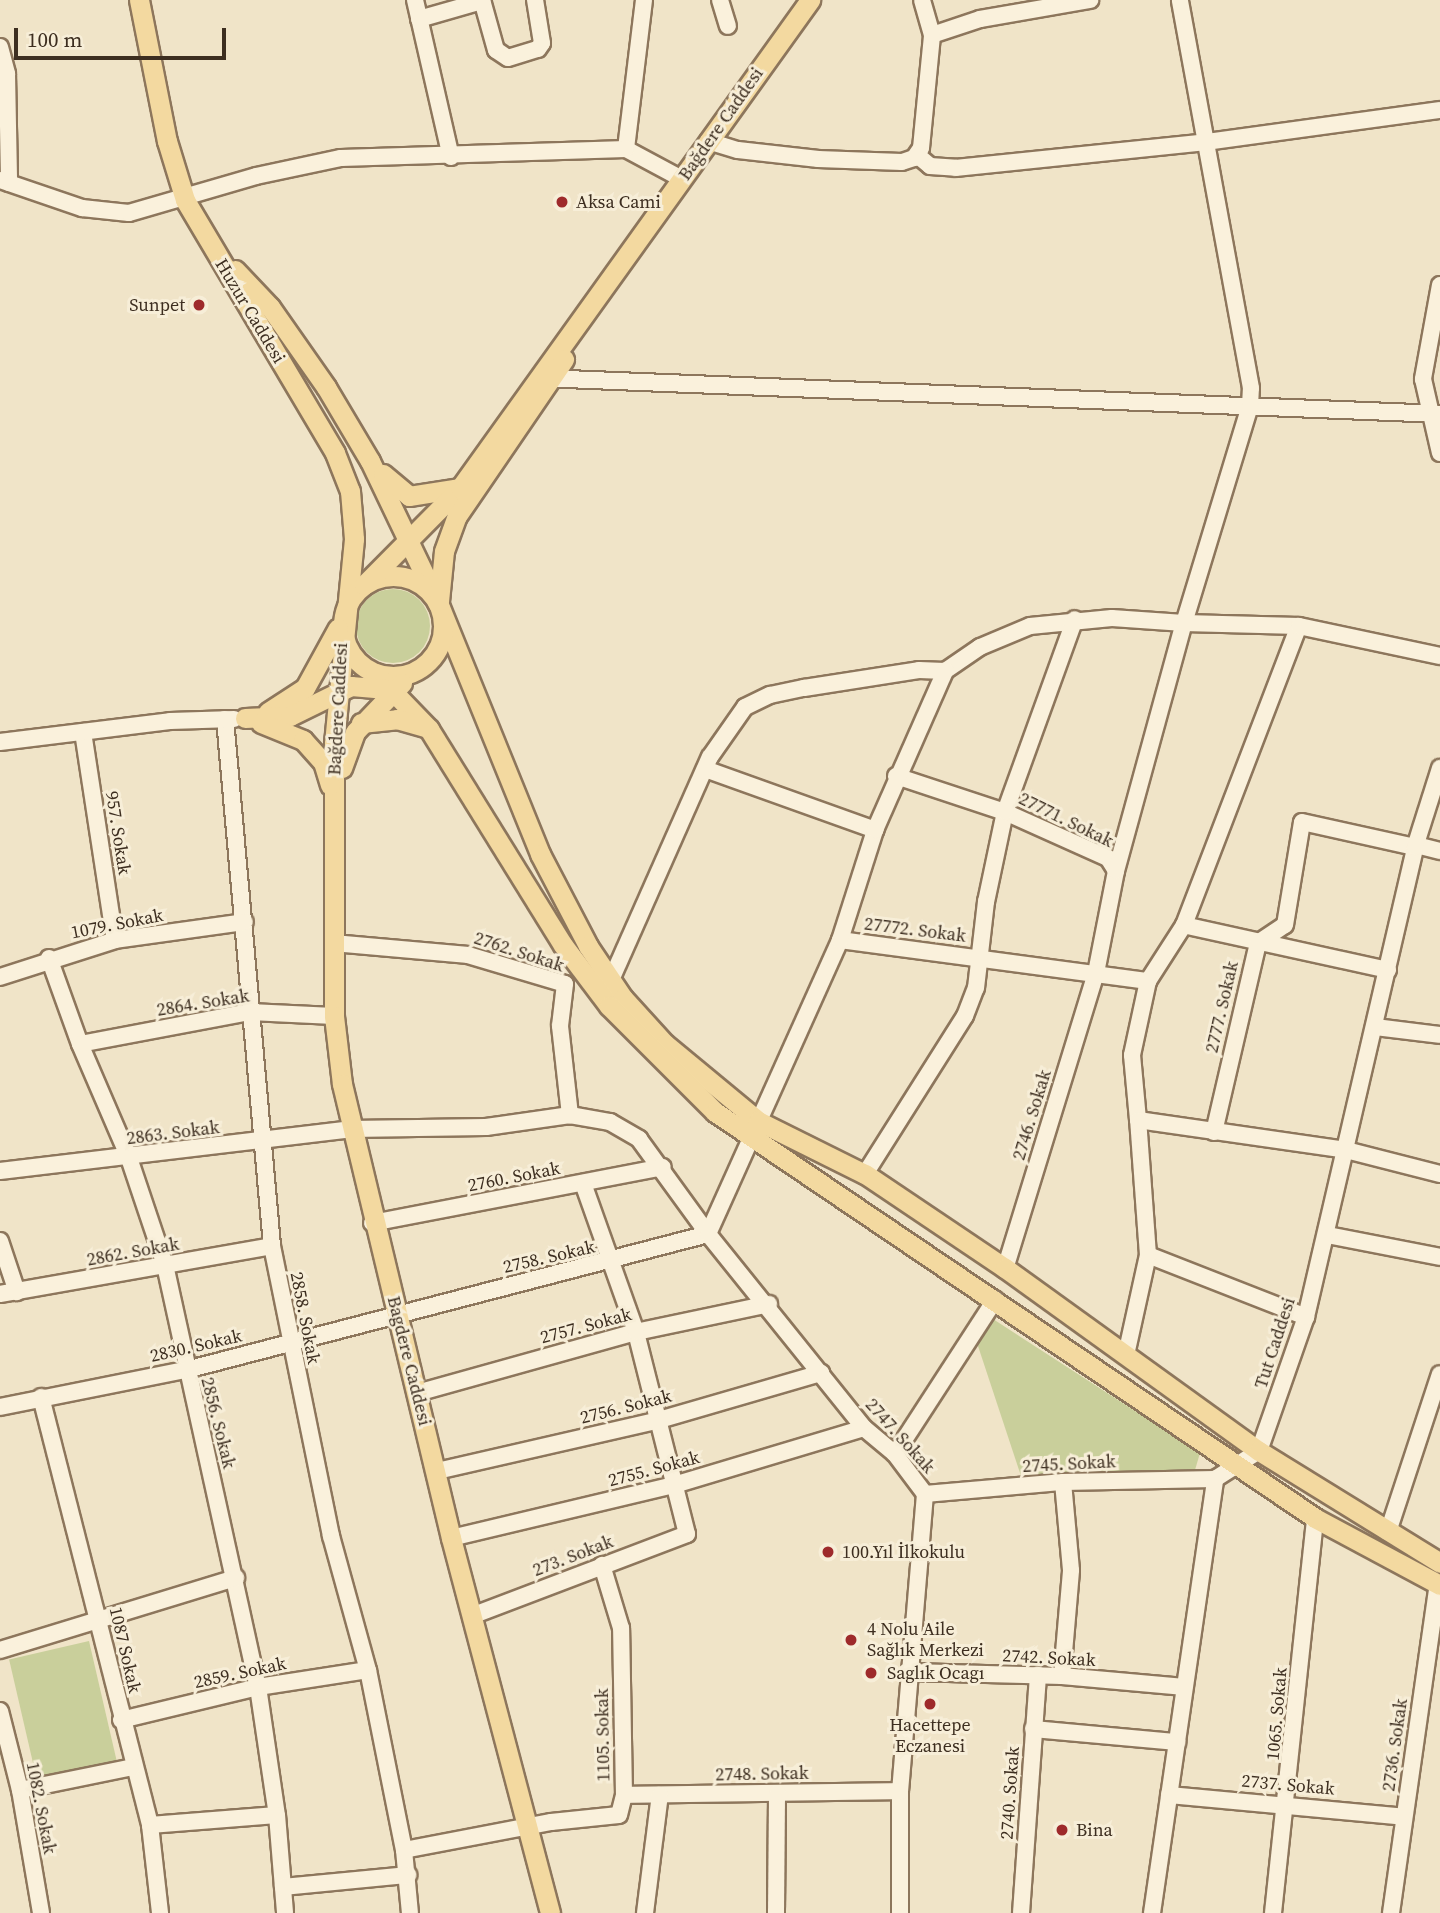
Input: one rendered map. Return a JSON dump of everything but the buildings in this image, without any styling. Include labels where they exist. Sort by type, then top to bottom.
[{"type":"main road","name":"Huzur Caddesi","points":[[139,0],[167,141],[185,200],[205,239],[346,478],[354,532],[343,618]]},
{"type":"main road","name":"Bağdere Caddesi","points":[[439,605],[441,563],[452,527],[584,317],[810,0]]},
{"type":"main road","points":[[205,239],[270,307],[326,387],[370,461],[439,605],[525,823],[588,946],[611,980],[665,1044],[754,1129],[864,1174],[1005,1268],[1259,1451],[1440,1563]]},
{"type":"main road","name":"Bağdere Caddesi","points":[[363,585],[410,542],[460,488],[545,380]]},
{"type":"main road","points":[[370,461],[409,496],[460,488]]},
{"type":"main road","points":[[245,718],[280,708],[302,692],[343,618],[350,600],[363,585],[381,577],[401,576],[427,589],[439,605],[443,625],[440,644],[429,661],[413,672],[361,723],[349,741],[334,799]]},
{"type":"main road","name":"Bağdere Caddesi","points":[[334,799],[337,691],[343,618]]},
{"type":"main road","points":[[343,618],[347,647],[358,663],[375,673],[394,690],[429,729],[581,969],[609,1006],[668,1068],[754,1129],[806,1171],[1315,1518],[1439,1584]]},
{"type":"main road","points":[[375,673],[394,677],[413,672]]},
{"type":"main road","points":[[245,718],[290,716],[337,691],[364,684],[394,690]]},
{"type":"main road","points":[[245,718],[303,740],[323,762],[334,799]]},
{"type":"main road","points":[[361,723],[397,719],[429,729]]},
{"type":"main road","name":"Bagdere Caddesi","points":[[334,799],[334,1016],[350,1129],[372,1223],[398,1312],[416,1394],[438,1471],[451,1538],[474,1615],[550,1913]]},
{"type":"street","points":[[415,0],[451,157]]},
{"type":"street","points":[[419,19],[482,1],[496,50],[508,58],[538,48],[542,43],[535,0]]},
{"type":"street","points":[[626,149],[644,0]]},
{"type":"street","points":[[720,0],[728,26]]},
{"type":"street","points":[[917,155],[932,34],[922,0]]},
{"type":"street","points":[[932,34],[980,19],[1090,0]]},
{"type":"street","points":[[1116,872],[1184,623],[1250,407],[1251,388],[1180,0]]},
{"type":"street","points":[[0,47],[7,74],[4,181],[105,212],[129,213],[185,200],[312,162],[626,149],[682,179]]},
{"type":"street","points":[[917,155],[930,166],[956,168],[1206,142],[1440,110]]},
{"type":"street","points":[[708,141],[738,150],[818,159],[902,162],[917,155]]},
{"type":"street","points":[[1440,285],[1423,379],[1434,414],[1440,453]]},
{"type":"street","points":[[545,380],[1434,414]]},
{"type":"street","points":[[864,1174],[965,1016],[981,957],[986,902],[1005,812],[1075,620]]},
{"type":"street","points":[[611,980],[724,730],[745,707],[770,695],[905,672],[945,671],[1013,632],[1075,620],[1299,626],[1440,656]]},
{"type":"street","points":[[1126,1355],[1148,1255],[1132,1055],[1148,981],[1184,925],[1299,626]]},
{"type":"street","name":"27772. Sokak","points":[[945,671],[896,776],[875,830],[840,940],[1148,981]]},
{"type":"street","points":[[0,742],[245,718]]},
{"type":"street","name":"2858. Sokak","points":[[225,719],[245,922],[260,1142],[272,1246],[289,1344],[331,1536],[368,1671],[404,1850],[410,1913]]},
{"type":"street","name":"957. Sokak","points":[[83,732],[115,940]]},
{"type":"street","points":[[705,768],[875,830]]},
{"type":"street","name":"27771. Sokak","points":[[896,776],[1005,812],[1108,858],[1116,872],[1096,973]]},
{"type":"street","name":"Tut Caddesi","points":[[1259,1451],[1306,1317],[1376,1027],[1415,846],[1438,777]]},
{"type":"street","name":"2777. Sokak","points":[[1213,1132],[1258,943],[1285,925],[1302,822],[1415,846]]},
{"type":"street","points":[[1415,846],[1440,851]]},
{"type":"street","name":"1079. Sokak","points":[[0,977],[49,958],[115,940],[245,922]]},
{"type":"street","points":[[1184,925],[1388,970]]},
{"type":"street","points":[[708,1234],[840,940]]},
{"type":"street","name":"2762. Sokak","points":[[333,943],[468,955],[565,984],[560,1026],[570,1115]]},
{"type":"street","name":"2856. Sokak","points":[[49,958],[80,1044],[129,1157],[165,1265],[258,1687],[277,1815],[285,1913]]},
{"type":"street","points":[[565,984],[581,969]]},
{"type":"street","name":"2746. Sokak","points":[[1005,1268],[1096,973]]},
{"type":"street","name":"2864. Sokak","points":[[80,1044],[250,1012],[334,1016]]},
{"type":"street","points":[[1376,1027],[1440,1035]]},
{"type":"street","points":[[350,1129],[486,1127],[570,1115]]},
{"type":"street","name":"2747. Sokak","points":[[570,1115],[610,1122],[639,1139],[663,1167],[708,1234],[769,1304],[864,1428],[895,1454],[925,1494],[900,1791],[900,1913]]},
{"type":"street","points":[[1138,1119],[1346,1150],[1440,1174]]},
{"type":"street","name":"2863. Sokak","points":[[0,1171],[260,1142],[350,1129]]},
{"type":"street","name":"2760. Sokak","points":[[372,1223],[663,1167]]},
{"type":"street","points":[[583,1183],[613,1261],[636,1332],[674,1485]]},
{"type":"street","name":"2758. Sokak","points":[[398,1312],[613,1261],[708,1234]]},
{"type":"street","points":[[1327,1235],[1440,1257]]},
{"type":"street","points":[[0,1241],[8,1293]]},
{"type":"street","name":"2862. Sokak","points":[[8,1293],[272,1246]]},
{"type":"street","points":[[1148,1255],[1306,1317]]},
{"type":"street","points":[[895,1454],[995,1300]]},
{"type":"street","name":"2757. Sokak","points":[[416,1394],[636,1332],[769,1304]]},
{"type":"street","name":"2830. Sokak","points":[[0,1407],[186,1370],[289,1344],[398,1312]]},
{"type":"street","name":"2756. Sokak","points":[[438,1471],[659,1420],[821,1373]]},
{"type":"street","points":[[1388,1532],[1439,1380]]},
{"type":"street","name":"1087 Sokak","points":[[41,1397],[98,1618],[121,1720],[150,1825],[160,1913]]},
{"type":"street","name":"2755. Sokak","points":[[451,1538],[674,1485],[864,1428]]},
{"type":"street","points":[[1152,1913],[1214,1479],[1236,1462],[1259,1451]]},
{"type":"street","name":"2745. Sokak","points":[[925,1494],[1063,1482],[1214,1479]]},
{"type":"street","points":[[1062,1676],[1071,1570],[1063,1482]]},
{"type":"street","name":"273. Sokak","points":[[474,1615],[687,1534],[674,1485]]},
{"type":"street","name":"1065. Sokak","points":[[1273,1913],[1288,1803],[1315,1518]]},
{"type":"street","name":"1105. Sokak","points":[[529,1827],[606,1819],[619,1815],[624,1795],[621,1628],[602,1565]]},
{"type":"street","points":[[0,1650],[236,1578]]},
{"type":"street","name":"2736. Sokak","points":[[1391,1913],[1439,1584]]},
{"type":"street","name":"2859. Sokak","points":[[121,1720],[258,1687],[368,1671]]},
{"type":"street","name":"2742. Sokak","points":[[910,1672],[1062,1676],[1185,1687]]},
{"type":"street","name":"2740. Sokak","points":[[1021,1913],[1038,1675]]},
{"type":"street","name":"1082. Sokak","points":[[0,1711],[20,1790],[41,1913]]},
{"type":"street","points":[[1033,1729],[1177,1742]]},
{"type":"street","points":[[20,1790],[133,1766]]},
{"type":"street","name":"2748. Sokak","points":[[624,1795],[900,1791]]},
{"type":"street","points":[[776,1913],[777,1793]]},
{"type":"street","points":[[646,1913],[660,1795]]},
{"type":"street","name":"2737. Sokak","points":[[1169,1795],[1288,1803],[1404,1817]]},
{"type":"street","points":[[150,1825],[277,1815]]},
{"type":"street","points":[[404,1850],[529,1827]]},
{"type":"street","points":[[283,1887],[408,1875]]},
{"type":"green space","points":[[393,589],[407,592],[419,600],[427,612],[430,626],[427,640],[419,652],[407,660],[393,663],[379,660],[367,652],[359,640],[356,626],[359,612],[367,600],[379,592]]},
{"type":"green space","points":[[993,1319],[1200,1453],[1195,1470],[1021,1476],[977,1343]]},
{"type":"green space","points":[[89,1641],[117,1762],[37,1780],[9,1659]]},
{"type":"place","name":"Aksa Cami","points":[[562,202]]},
{"type":"place","name":"Sunpet","points":[[199,305]]},
{"type":"place","name":"100.Yıl İlkokulu","points":[[828,1552]]},
{"type":"place","name":"4 Nolu Aile Sağlık Merkezi","points":[[851,1640]]},
{"type":"place","name":"Saglık Ocagı","points":[[871,1673]]},
{"type":"place","name":"Hacettepe Eczanesi","points":[[930,1704]]},
{"type":"place","name":"Bina","points":[[1062,1830]]}]
